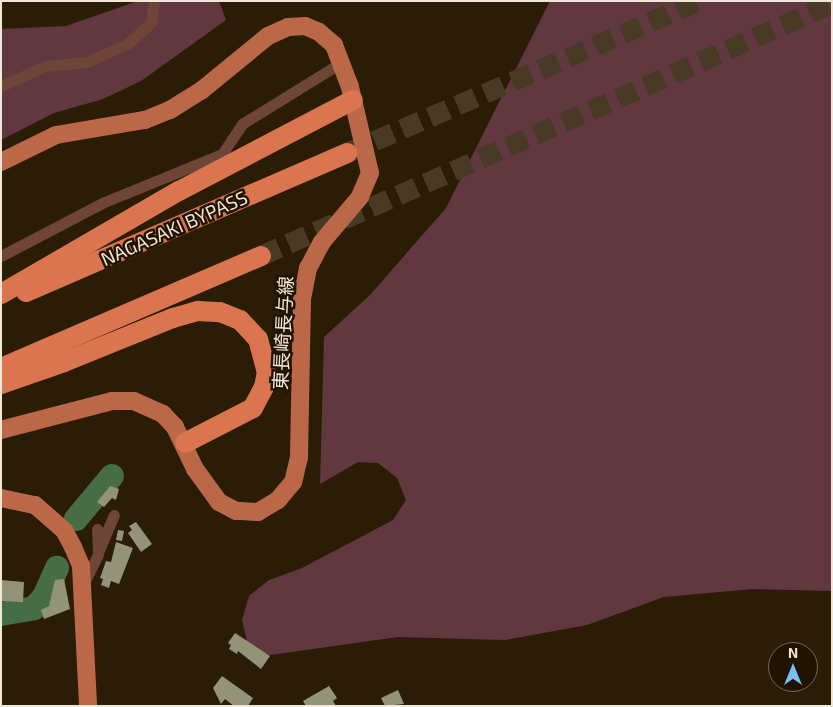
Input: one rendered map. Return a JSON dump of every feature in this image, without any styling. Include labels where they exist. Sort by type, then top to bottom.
[{"type":"highway","points":[[1,294],[180,191],[353,100]]},
{"type":"highway","name":"NAGASAKI BYPASS","points":[[1,303],[347,153]]},
{"type":"highway","points":[[1,368],[120,319],[261,256]]},
{"type":"highway","points":[[1,384],[173,318],[198,311],[220,312],[240,320],[258,339],[264,354],[267,372],[264,387],[253,408],[185,443]]},
{"type":"highway","points":[[22,376],[120,319]]},
{"type":"main road","name":"東長崎長与線","points":[[1,162],[56,135],[145,120],[170,110],[202,90],[268,36],[288,27],[305,26],[319,32],[334,45],[342,62],[370,172],[360,197],[322,242],[308,268],[302,300],[301,423],[293,482],[278,500],[258,512],[236,511],[219,502],[205,487],[185,443],[163,414],[134,401],[112,401],[1,430]]},
{"type":"main road","points":[[1,498],[35,505],[57,523],[74,547],[81,566],[83,584],[88,706]]},
{"type":"street","points":[[1,86],[45,66],[87,62],[127,44],[151,23],[154,1]]},
{"type":"street","points":[[1,256],[102,203],[222,154],[242,124],[342,62]]},
{"type":"street","points":[[83,584],[114,515]]},
{"type":"street","points":[[97,529],[98,554]]},
{"type":"shaded area","points":[[138,1],[219,1],[226,20],[141,81],[103,99],[54,113],[1,140],[1,29],[66,26]]},
{"type":"shaded area","points":[[550,1],[832,1],[832,591],[753,589],[664,597],[587,625],[505,640],[398,637],[270,655],[248,646],[242,620],[249,596],[269,580],[302,568],[393,520],[406,500],[397,478],[378,463],[358,462],[320,484],[324,337],[370,295],[446,208]]},
{"type":"building","points":[[110,486],[119,489],[116,500],[112,498],[104,507],[97,502]]},
{"type":"building","points":[[136,522],[152,544],[141,552],[128,533],[132,530],[129,526]]},
{"type":"building","points":[[118,530],[124,531],[122,541],[116,540]]},
{"type":"building","points":[[116,542],[133,548],[119,584],[111,581],[109,588],[101,585],[103,579],[100,578],[106,561],[111,562]]},
{"type":"building","points":[[64,579],[70,609],[44,619],[41,610],[49,606],[55,580]]},
{"type":"building","points":[[1,580],[24,582],[23,602],[1,601]]},
{"type":"building","points":[[235,633],[270,656],[261,669],[238,651],[237,654],[229,649],[231,645],[228,643]]},
{"type":"building","points":[[222,676],[253,698],[248,706],[234,706],[225,699],[221,704],[213,688]]},
{"type":"building","points":[[329,686],[337,698],[333,701],[336,706],[306,706],[303,701]]},
{"type":"building","points":[[398,690],[404,704],[385,706],[381,698]]},
{"type":"waterway","points":[[76,519],[112,476]]},
{"type":"waterway","points":[[1,614],[34,608],[44,597],[57,568]]},
{"type":"tunnel","points":[[347,153],[700,1]]},
{"type":"tunnel","points":[[261,256],[832,4]]}]
